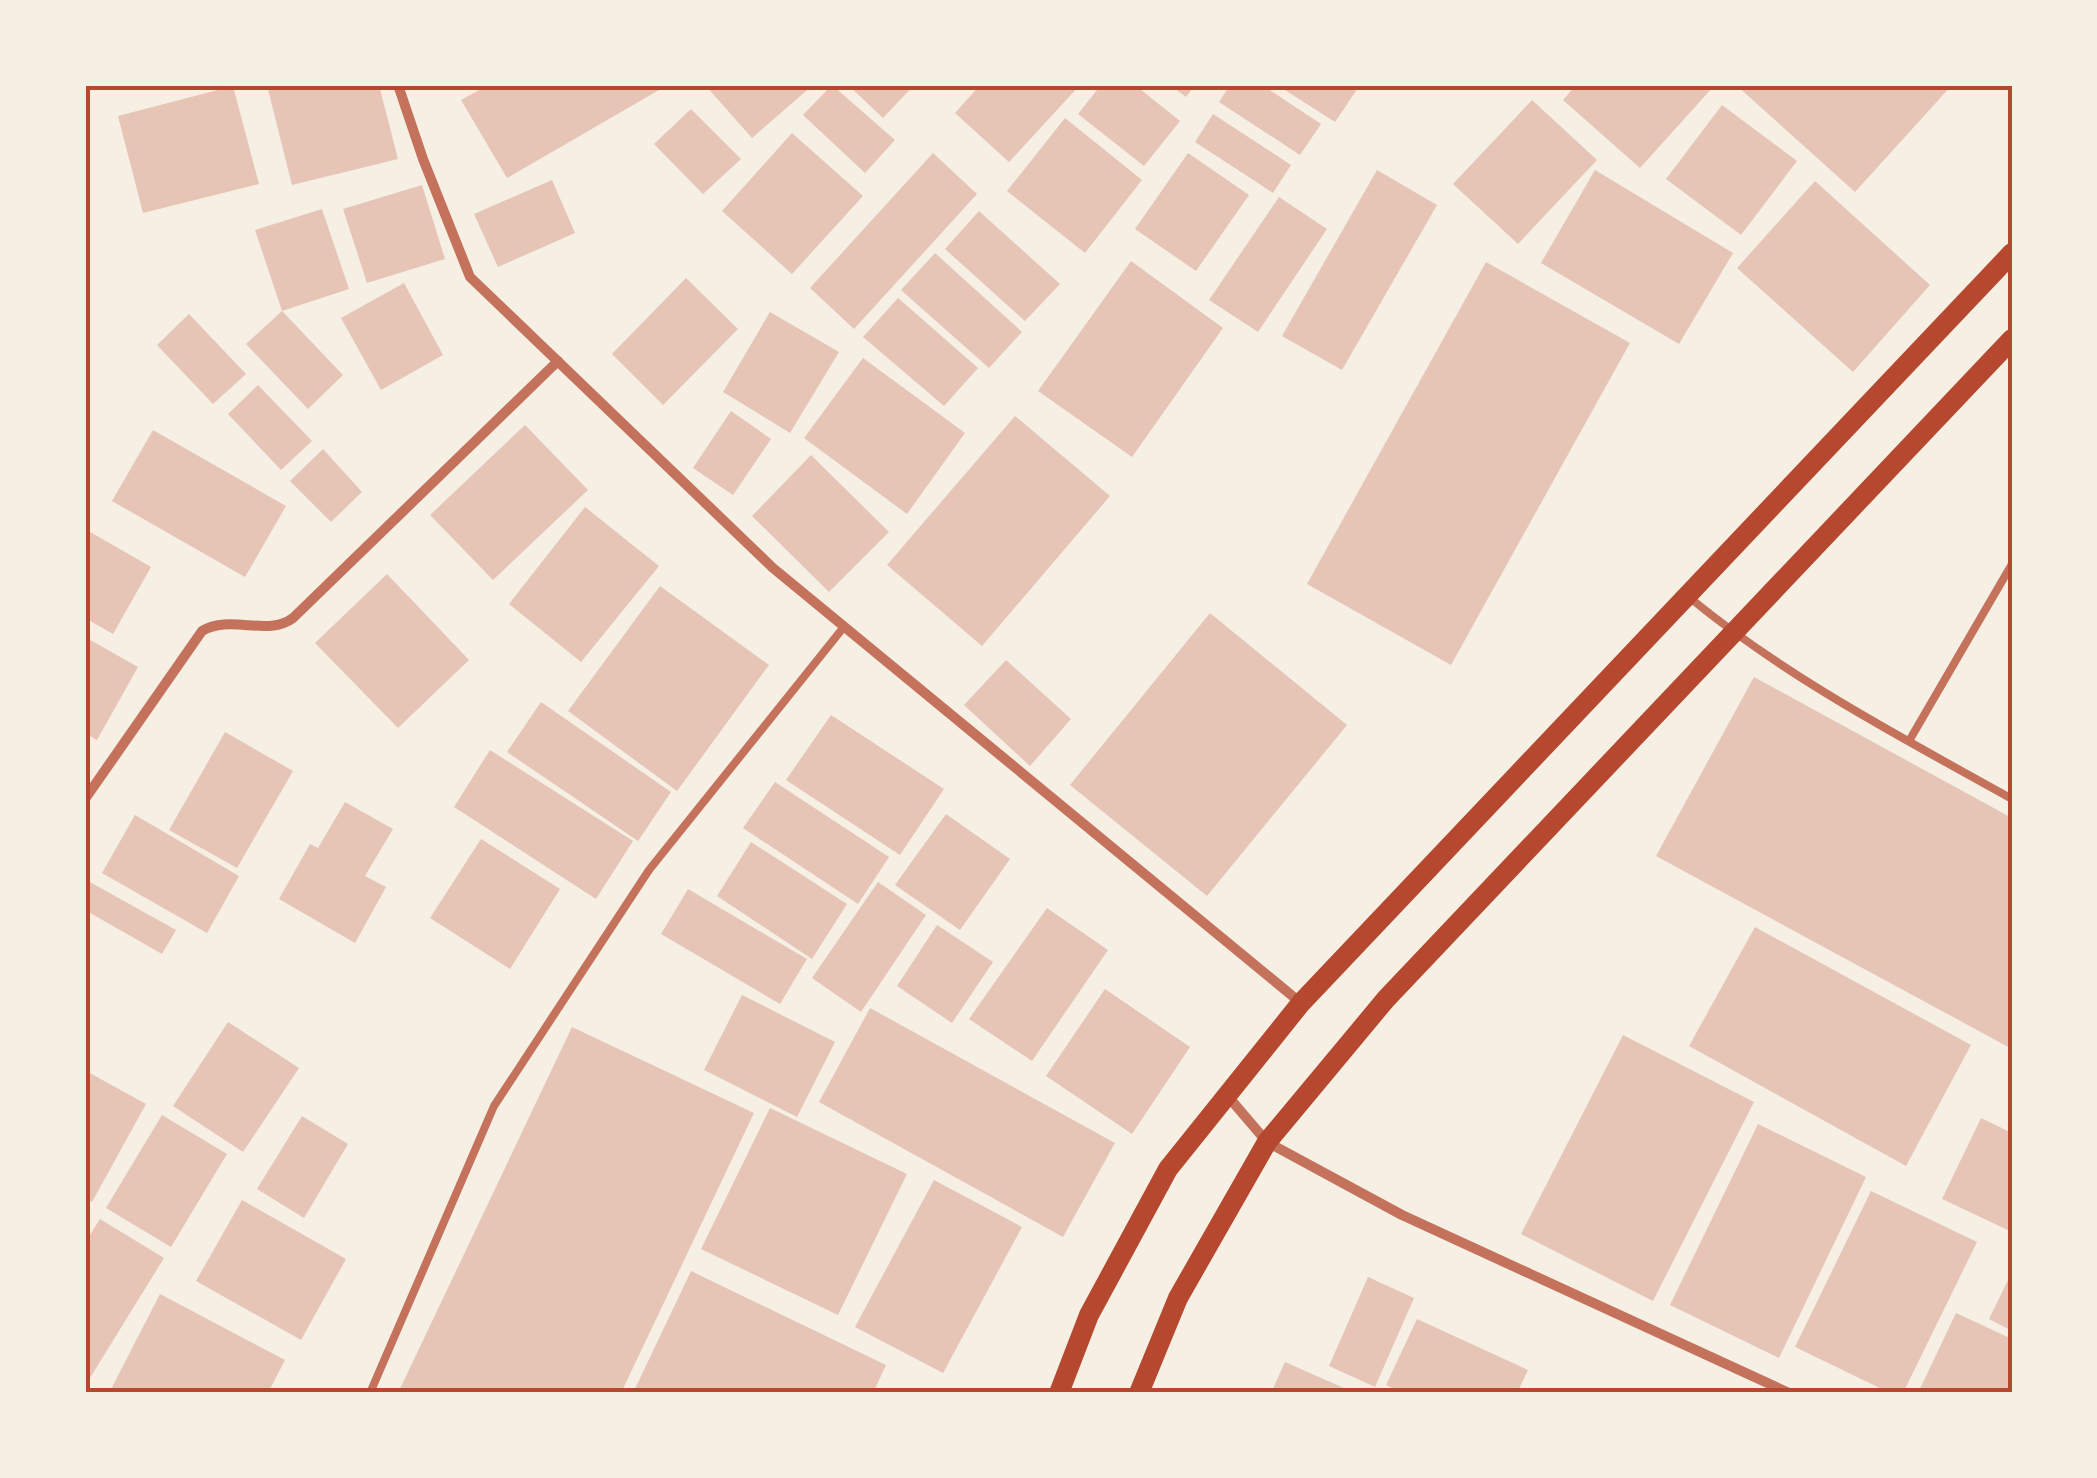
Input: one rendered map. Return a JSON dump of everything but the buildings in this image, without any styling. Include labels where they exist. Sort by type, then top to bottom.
[{"type":"main road","points":[[1059,1393],[1089,1315],[1168,1168],[1301,1003],[2012,254]]},
{"type":"main road","points":[[1139,1393],[1178,1298],[1268,1142],[1386,999],[2012,338]]},
{"type":"street","points":[[398,85],[422,159],[470,276],[773,568],[1301,1003]]},
{"type":"street","points":[[85,798],[202,631],[222,623],[275,625],[293,618],[558,361]]},
{"type":"street","points":[[1226,1094],[1268,1142],[1402,1216],[1789,1393]]},
{"type":"lane","points":[[1909,741],[2012,564]]},
{"type":"lane","points":[[1689,597],[1732,633],[1806,684],[2012,799]]},
{"type":"lane","points":[[370,1393],[494,1106],[649,870],[843,628]]}]
